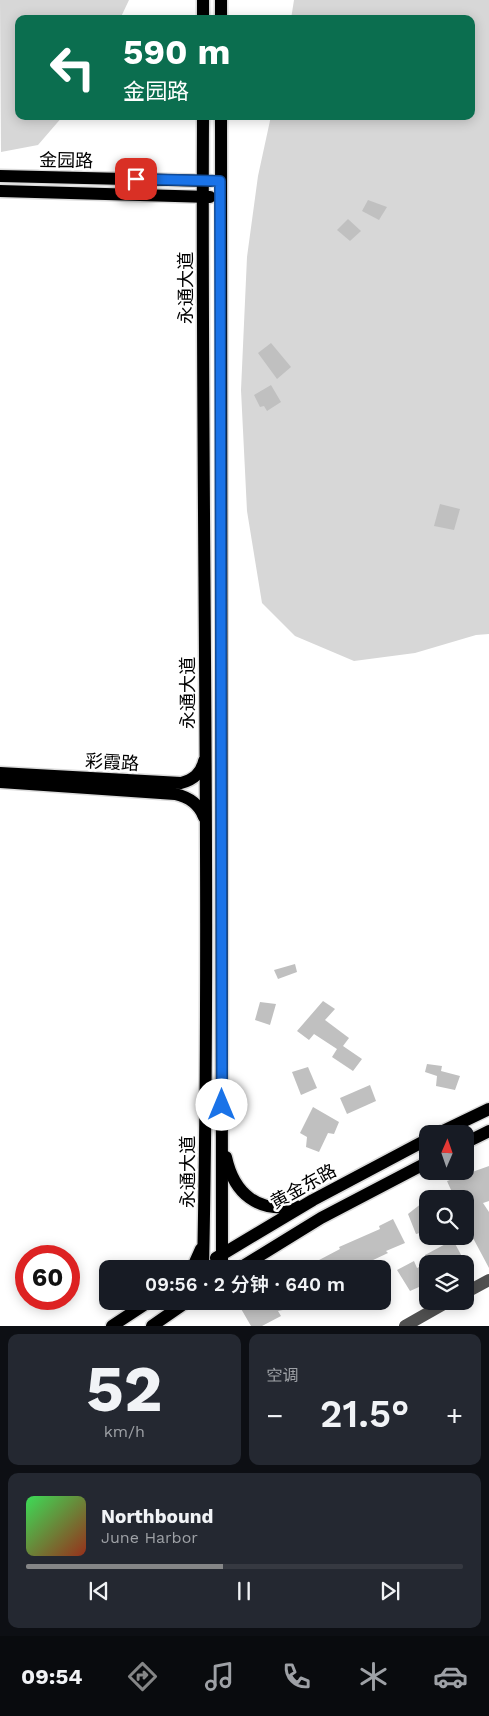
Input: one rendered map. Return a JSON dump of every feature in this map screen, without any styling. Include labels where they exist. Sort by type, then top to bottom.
[{"type":"main road","points":[[203,0],[203,15]]},
{"type":"main road","points":[[220,0],[221,15]]},
{"type":"main road","name":"永通大道","points":[[201,1260],[204,1235],[205,820],[203,120]]},
{"type":"main road","name":"永通大道","points":[[221,120],[222,1260]]},
{"type":"main road","points":[[175,180],[193,171],[198,165],[203,149]]},
{"type":"main road","name":"金园路","points":[[0,176],[220,181]]},
{"type":"main road","name":"金园路","points":[[0,191],[220,197]]},
{"type":"main road","points":[[176,196],[184,199],[194,208],[202,224]]},
{"type":"main road","name":"彩霞路","points":[[0,773],[182,783],[191,780],[198,774],[203,766],[205,754]]},
{"type":"main road","name":"彩霞路","points":[[0,782],[182,795],[196,803],[205,820]]},
{"type":"main road","points":[[456,1125],[489,1109]]},
{"type":"main road","points":[[474,1138],[489,1131]]},
{"type":"main road","points":[[222,1141],[234,1182],[251,1200],[265,1206],[281,1208],[313,1200]]},
{"type":"main road","name":"黄金东路","points":[[213,1260],[313,1200],[419,1143]]},
{"type":"main road","name":"黄金东路","points":[[253,1260],[321,1218],[419,1167]]},
{"type":"main road","points":[[112,1326],[136,1310]]},
{"type":"main road","points":[[152,1326],[175,1310]]},
{"type":"street","points":[[474,1288],[489,1280]]},
{"type":"street","points":[[405,1326],[433,1310]]},
{"type":"shaded area","points":[[0,0],[129,0],[122,15],[15,15],[15,120],[60,120],[38,145],[1,152]]},
{"type":"shaded area","points":[[294,0],[489,0],[489,634],[476,635],[415,653],[354,661],[295,636],[262,603],[247,511],[241,390],[247,257],[258,176],[270,120],[475,120],[475,15],[292,15]]},
{"type":"building","points":[[368,200],[387,207],[379,220],[362,211]]},
{"type":"building","points":[[348,219],[361,231],[350,241],[337,230]]},
{"type":"building","points":[[271,343],[291,367],[277,379],[258,353]]},
{"type":"building","points":[[271,385],[281,402],[267,411],[264,406],[260,407],[254,395]]},
{"type":"building","points":[[440,504],[460,509],[454,530],[434,526]]},
{"type":"building","points":[[295,964],[297,972],[278,979],[274,970]]},
{"type":"building","points":[[323,1001],[335,1009],[325,1020],[349,1038],[343,1046],[362,1059],[353,1071],[332,1057],[337,1049],[314,1034],[309,1040],[297,1031]]},
{"type":"building","points":[[260,1002],[276,1004],[270,1025],[255,1020]]},
{"type":"building","points":[[427,1064],[442,1066],[441,1071],[460,1076],[455,1090],[436,1086],[437,1076],[425,1072]]},
{"type":"building","points":[[308,1067],[317,1088],[301,1095],[292,1072]]},
{"type":"building","points":[[370,1085],[376,1101],[347,1114],[340,1098]]},
{"type":"building","points":[[313,1107],[339,1122],[334,1134],[328,1133],[319,1152],[306,1147],[307,1137],[300,1133]]},
{"type":"building","points":[[489,1166],[489,1201],[483,1203],[489,1212],[489,1268],[474,1240],[474,1190],[451,1190],[447,1181],[474,1180],[474,1171]]},
{"type":"building","points":[[419,1205],[419,1233],[416,1234],[408,1214]]},
{"type":"building","points":[[393,1219],[405,1243],[386,1251],[388,1253],[373,1260],[319,1260],[340,1249],[339,1247],[380,1229],[379,1226]]},
{"type":"building","points":[[444,1245],[456,1245],[461,1255],[425,1255]]},
{"type":"building","points":[[414,1261],[417,1268],[419,1267],[419,1287],[410,1291],[397,1270]]},
{"type":"building","points":[[242,1310],[283,1310],[278,1311],[281,1316],[262,1326],[251,1326]]},
{"type":"route","points":[[136,179],[220,181],[222,1105]]}]
